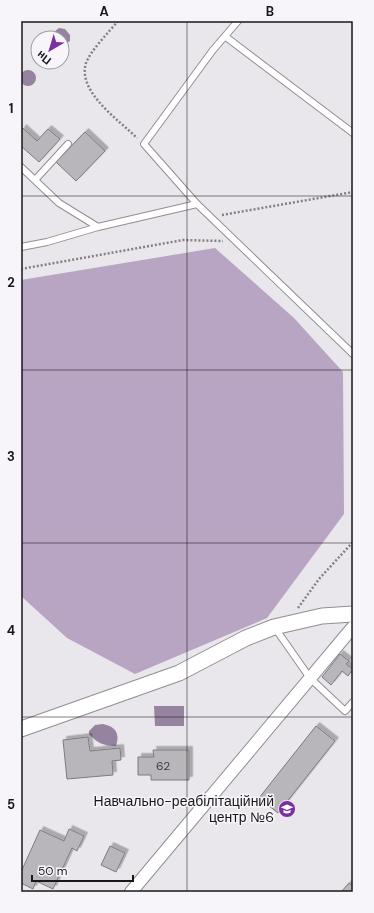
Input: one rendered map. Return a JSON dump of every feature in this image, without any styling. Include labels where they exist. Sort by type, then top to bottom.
[{"type":"street","points":[[21,729],[179,673],[246,638],[280,625],[322,616],[353,614]]},
{"type":"street","points":[[131,892],[353,627]]},
{"type":"lane","points":[[238,21],[226,37],[213,50],[144,144],[197,204],[353,354]]},
{"type":"lane","points":[[226,37],[353,133]]},
{"type":"lane","points":[[35,180],[68,144]]},
{"type":"lane","points":[[21,167],[59,203],[98,227]]},
{"type":"lane","points":[[21,246],[47,242],[98,227],[197,204]]},
{"type":"lane","points":[[280,625],[310,678],[345,711],[353,702]]},
{"type":"path","points":[[118,21],[87,62],[86,80],[94,97],[144,144]]},
{"type":"path","points":[[212,217],[353,192]]},
{"type":"path","points":[[21,269],[183,240],[237,242]]},
{"type":"path","points":[[280,625],[353,542]]},
{"type":"shaded area","points":[[59,28],[66,30],[56,30]]},
{"type":"shaded area","points":[[28,70],[35,75],[36,78],[31,85],[28,86],[21,81],[20,78],[25,71]]},
{"type":"shaded area","points":[[215,248],[294,318],[343,372],[344,514],[267,618],[135,674],[67,638],[21,596],[21,280]]},
{"type":"shaded area","points":[[154,706],[184,706],[184,726],[155,726]]},
{"type":"shaded area","points":[[103,724],[116,731],[116,746],[101,743],[89,734],[89,731],[95,725]]},
{"type":"building","points":[[23,128],[37,141],[48,129],[60,139],[39,162],[21,146],[21,131]]},
{"type":"building","points":[[85,132],[105,151],[76,181],[56,162]]},
{"type":"building","points":[[340,654],[349,661],[346,664],[353,669],[348,676],[342,671],[331,685],[322,677]]},
{"type":"building","points":[[316,726],[335,741],[278,813],[259,798]]},
{"type":"building","points":[[88,737],[90,751],[120,748],[121,760],[112,761],[113,775],[67,779],[63,740]]},
{"type":"building","points":[[153,750],[189,750],[189,780],[151,780],[151,775],[138,775],[138,757],[154,757]]},
{"type":"building","points":[[69,829],[84,836],[77,851],[72,848],[53,889],[36,881],[33,889],[21,883],[21,872],[40,830],[64,841]]},
{"type":"building","points":[[110,846],[125,853],[116,872],[101,865]]},
{"type":"building","points":[[349,883],[353,886],[353,892],[341,892]]},
{"type":"place","name":"Навчально-реабілітаційний центр №6","points":[[287,809]]}]
